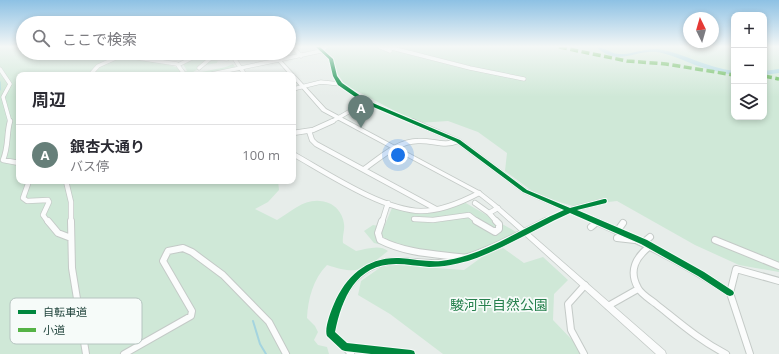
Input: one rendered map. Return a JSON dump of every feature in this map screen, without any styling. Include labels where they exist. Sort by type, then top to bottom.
[{"type":"street","points":[[93,72],[98,66],[104,64]]},
{"type":"street","points":[[170,64],[178,65],[181,64]]},
{"type":"street","points":[[200,68],[204,64]]},
{"type":"street","points":[[239,64],[243,72]]},
{"type":"street","points":[[219,72],[259,64]]},
{"type":"street","points":[[281,64],[288,72]]},
{"type":"street","points":[[332,64],[335,76],[340,84],[366,102],[458,141],[526,191],[644,242],[701,274],[730,293]]},
{"type":"street","points":[[453,64],[524,79]]},
{"type":"street","points":[[178,65],[183,72]]},
{"type":"street","points":[[0,69],[10,84],[4,97],[4,102],[10,121],[7,134],[8,148],[3,160],[16,162]]},
{"type":"street","points":[[296,80],[324,110],[479,193],[526,232],[662,354]]},
{"type":"street","points":[[296,88],[321,82],[340,84]]},
{"type":"street","points":[[296,133],[323,127],[366,102]]},
{"type":"street","points":[[309,131],[312,140],[316,144],[436,209]]},
{"type":"street","points":[[364,169],[411,141],[422,140],[450,145],[458,141]]},
{"type":"street","points":[[296,156],[388,204],[420,211],[436,209],[466,200],[479,193]]},
{"type":"street","points":[[28,184],[23,198],[27,201],[48,200],[49,202],[43,214],[55,231],[64,238],[71,238]]},
{"type":"street","points":[[67,184],[71,201],[71,238],[77,298]]},
{"type":"street","points":[[351,354],[330,333],[335,308],[348,285],[364,270],[378,263],[388,261],[406,260],[438,265],[468,258],[493,249],[569,210],[604,201]]},
{"type":"street","points":[[388,204],[378,233],[380,240],[386,244],[399,248],[468,258]]},
{"type":"street","points":[[414,219],[432,220],[469,214],[480,224],[494,232],[499,229],[499,224],[489,213],[475,204]]},
{"type":"street","points":[[489,213],[498,208]]},
{"type":"street","points":[[591,227],[597,222]]},
{"type":"street","points":[[618,230],[622,222]]},
{"type":"street","points":[[650,237],[644,242],[635,261],[634,277],[638,289],[702,341],[726,354]]},
{"type":"street","points":[[617,238],[644,242]]},
{"type":"street","points":[[715,240],[779,266]]},
{"type":"street","points":[[142,344],[191,316],[192,311],[165,267],[163,261],[168,251],[177,248],[192,252],[223,275],[269,322],[286,354]]},
{"type":"street","points":[[750,354],[730,293],[736,269],[779,281]]},
{"type":"street","points":[[584,354],[571,330],[568,304],[585,285]]},
{"type":"street","points":[[608,306],[638,289]]},
{"type":"street","points":[[84,344],[86,354]]},
{"type":"street","points":[[124,354],[142,344]]},
{"type":"street","points":[[345,347],[411,354]]},
{"type":"green space","points":[[0,64],[163,64],[176,67],[182,72],[16,72],[16,184],[278,184],[279,190],[268,202],[255,209],[277,220],[302,204],[323,201],[336,208],[343,218],[343,243],[356,251],[377,247],[388,251],[366,267],[360,269],[346,270],[327,265],[318,277],[310,297],[307,318],[315,326],[318,332],[314,340],[318,345],[327,347],[329,354],[0,354]]},
{"type":"green space","points":[[181,64],[214,64],[205,65],[193,72],[182,72],[187,71],[183,64]]},
{"type":"green space","points":[[233,64],[235,67],[216,72],[202,72]]},
{"type":"green space","points":[[334,64],[731,64],[731,120],[767,120],[767,64],[779,64],[779,272],[739,265],[695,245],[617,201],[573,206],[539,196],[505,171],[507,153],[478,132],[448,121],[418,123],[351,88],[343,82],[335,70]]},
{"type":"green space","points":[[464,202],[518,233],[469,255],[374,243],[364,231],[373,225],[384,227],[392,208],[428,213]]},
{"type":"green space","name":"駿河平自然公園","points":[[503,248],[524,263],[543,257],[568,280],[554,294],[553,320],[575,343],[581,354],[443,354],[390,314],[358,295],[361,281],[381,267],[410,264],[464,270],[482,257]]},
{"type":"waterway","points":[[699,64],[724,72],[731,73]]},
{"type":"waterway","points":[[767,73],[779,71]]},
{"type":"waterway","points":[[0,82],[0,90]]},
{"type":"waterway","points":[[253,321],[260,344],[266,354]]},
{"type":"marked path","points":[[660,64],[731,75]]},
{"type":"marked path","points":[[767,77],[779,79]]},
{"type":"cycle path","points":[[332,64],[335,76],[340,84],[366,102],[458,141],[525,191],[644,242],[701,274],[730,293]]},
{"type":"cycle path","points":[[411,354],[345,347],[330,333],[337,306],[345,290],[356,276],[375,264],[385,262],[396,261],[441,264],[468,258],[497,246],[554,217],[578,208],[604,201]]},
{"type":"place","name":"銀杏大通り","points":[[361,128]]}]
